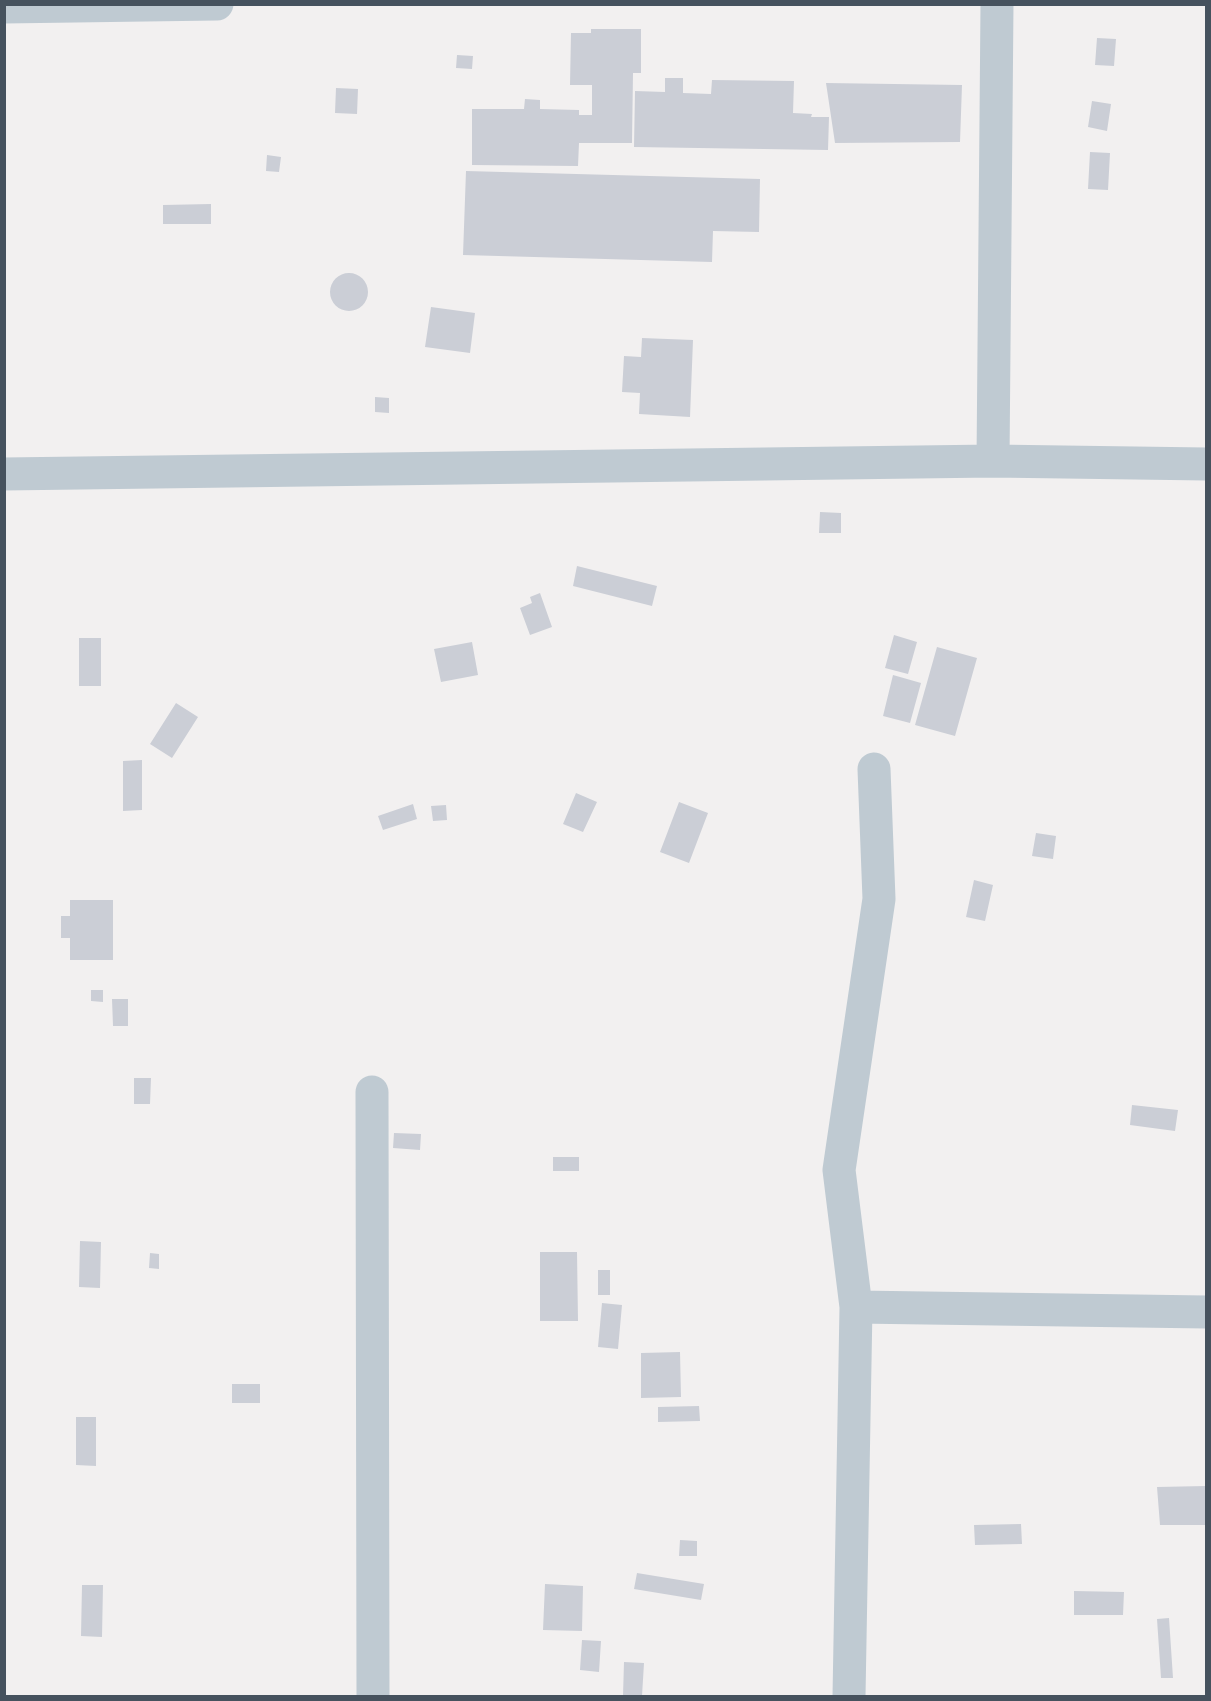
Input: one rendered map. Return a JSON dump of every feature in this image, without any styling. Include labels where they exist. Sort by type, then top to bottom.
[{"type":"street","points":[[4,7],[217,4]]},
{"type":"street","points":[[993,461],[997,4]]},
{"type":"street","points":[[4,474],[993,461],[1206,464]]},
{"type":"street","points":[[849,1696],[856,1307],[839,1170],[879,899],[873,769]]},
{"type":"street","points":[[372,1092],[373,1696]]},
{"type":"street","points":[[856,1307],[1206,1312]]},
{"type":"building","points":[[591,29],[641,29],[641,73],[633,73],[632,143],[579,143],[578,166],[472,165],[472,109],[524,109],[525,99],[540,100],[540,109],[579,110],[579,115],[592,115],[592,85],[570,85],[571,33],[591,33]]},
{"type":"building","points":[[1097,38],[1116,39],[1114,66],[1095,65]]},
{"type":"building","points":[[457,55],[473,56],[472,69],[456,68]]},
{"type":"building","points":[[665,78],[683,78],[683,93],[711,94],[712,80],[794,81],[793,113],[812,114],[811,117],[829,117],[828,150],[634,147],[635,91],[665,92]]},
{"type":"building","points":[[826,83],[962,85],[960,142],[835,143]]},
{"type":"building","points":[[336,88],[358,89],[357,114],[335,113]]},
{"type":"building","points":[[1092,101],[1111,104],[1107,131],[1088,127]]},
{"type":"building","points":[[1090,152],[1110,153],[1108,190],[1088,189]]},
{"type":"building","points":[[267,155],[281,157],[279,172],[266,171]]},
{"type":"building","points":[[466,171],[760,179],[759,232],[713,231],[712,262],[463,255]]},
{"type":"building","points":[[211,204],[211,224],[163,224],[163,205]]},
{"type":"building","points":[[349,273],[362,279],[368,292],[362,305],[349,311],[336,305],[330,292],[336,279]]},
{"type":"building","points":[[431,307],[475,313],[470,353],[425,347]]},
{"type":"building","points":[[642,338],[693,340],[690,417],[639,414],[640,393],[622,392],[624,356],[641,357]]},
{"type":"building","points":[[375,397],[389,398],[389,413],[375,412]]},
{"type":"building","points":[[820,512],[841,513],[841,533],[819,533]]},
{"type":"building","points":[[577,566],[657,586],[652,606],[573,586]]},
{"type":"building","points":[[540,593],[552,627],[530,635],[520,608],[532,603],[530,597]]},
{"type":"building","points":[[894,635],[917,642],[908,674],[885,668]]},
{"type":"building","points":[[79,638],[101,638],[101,686],[79,686]]},
{"type":"building","points":[[472,642],[478,675],[441,682],[434,649]]},
{"type":"building","points":[[937,647],[977,658],[955,736],[915,725]]},
{"type":"building","points":[[893,675],[921,683],[910,723],[883,716]]},
{"type":"building","points":[[176,703],[198,717],[172,758],[150,744]]},
{"type":"building","points":[[142,760],[142,810],[123,811],[123,761]]},
{"type":"building","points":[[576,793],[597,802],[583,832],[563,824]]},
{"type":"building","points":[[679,802],[708,813],[689,863],[660,852]]},
{"type":"building","points":[[413,804],[417,819],[383,830],[378,816]]},
{"type":"building","points":[[446,805],[447,820],[433,821],[431,806]]},
{"type":"building","points":[[1036,833],[1056,836],[1053,859],[1032,856]]},
{"type":"building","points":[[974,880],[993,885],[985,921],[966,917]]},
{"type":"building","points":[[70,900],[113,900],[113,960],[70,960],[70,938],[61,938],[61,916],[70,916]]},
{"type":"building","points":[[91,990],[103,990],[103,1002],[91,1001]]},
{"type":"building","points":[[112,999],[128,999],[128,1026],[113,1026]]},
{"type":"building","points":[[134,1078],[151,1078],[150,1104],[134,1104]]},
{"type":"building","points":[[1132,1105],[1178,1110],[1175,1131],[1130,1125]]},
{"type":"building","points":[[394,1133],[421,1134],[420,1150],[393,1148]]},
{"type":"building","points":[[553,1157],[579,1157],[579,1171],[553,1171]]},
{"type":"building","points":[[80,1241],[101,1242],[100,1288],[79,1287]]},
{"type":"building","points":[[540,1252],[577,1252],[578,1321],[540,1321]]},
{"type":"building","points":[[150,1253],[159,1254],[159,1269],[149,1268]]},
{"type":"building","points":[[598,1270],[610,1270],[610,1295],[598,1295]]},
{"type":"building","points":[[602,1303],[622,1305],[618,1349],[598,1347]]},
{"type":"building","points":[[680,1352],[681,1397],[641,1398],[641,1353]]},
{"type":"building","points":[[232,1384],[260,1384],[260,1403],[232,1403]]},
{"type":"building","points":[[699,1406],[700,1421],[658,1422],[658,1407]]},
{"type":"building","points":[[76,1417],[96,1417],[96,1466],[76,1465]]},
{"type":"building","points":[[1206,1486],[1206,1525],[1160,1525],[1157,1487]]},
{"type":"building","points":[[1021,1524],[1022,1544],[975,1545],[974,1525]]},
{"type":"building","points":[[680,1540],[697,1541],[697,1556],[679,1556]]},
{"type":"building","points":[[637,1573],[704,1584],[701,1600],[634,1589]]},
{"type":"building","points":[[545,1584],[583,1586],[582,1631],[543,1630]]},
{"type":"building","points":[[82,1585],[103,1585],[102,1637],[81,1636]]},
{"type":"building","points":[[1074,1591],[1124,1592],[1123,1615],[1074,1615]]},
{"type":"building","points":[[1169,1618],[1173,1678],[1161,1678],[1157,1619]]},
{"type":"building","points":[[582,1640],[601,1641],[599,1672],[580,1670]]},
{"type":"building","points":[[624,1662],[644,1663],[642,1696],[623,1696]]}]
